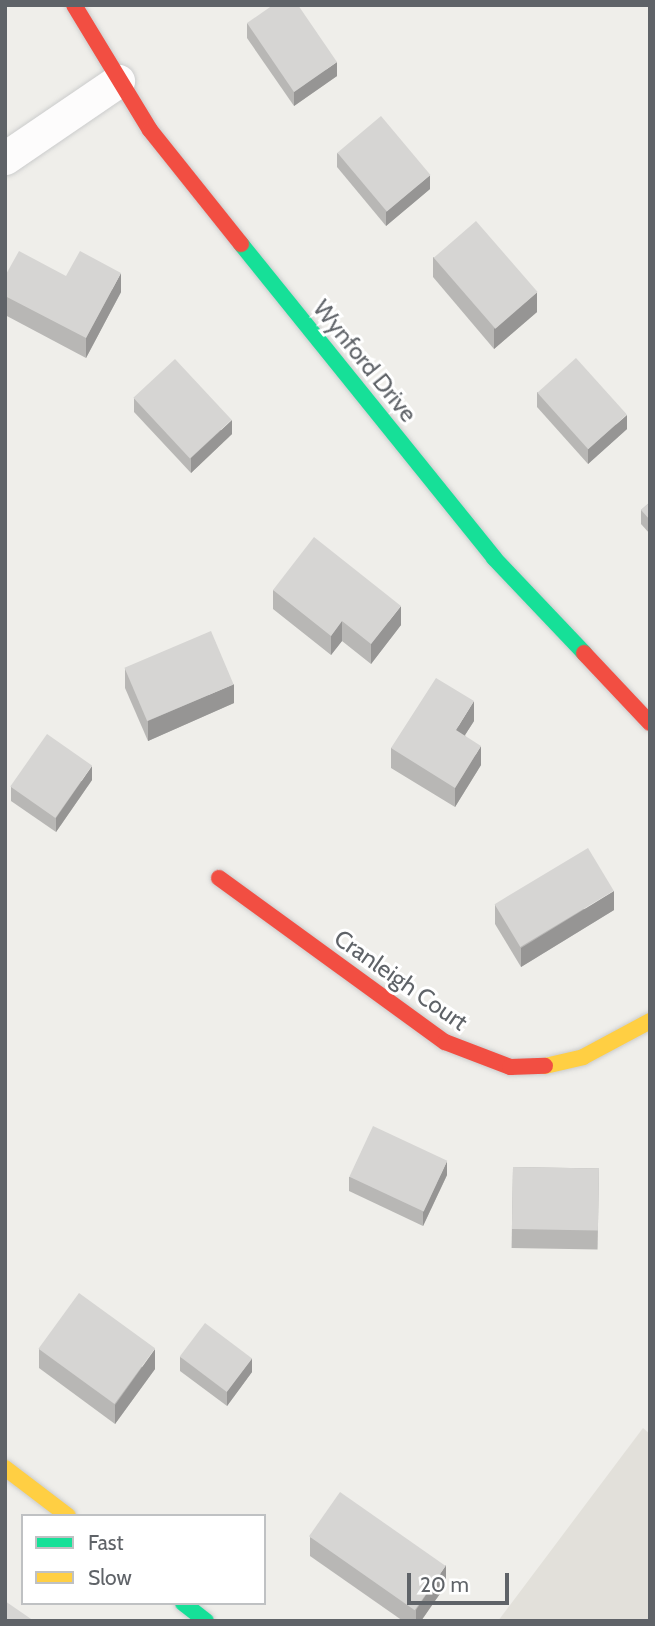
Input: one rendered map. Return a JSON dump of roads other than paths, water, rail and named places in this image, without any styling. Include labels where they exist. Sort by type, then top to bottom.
[{"type":"street","name":"Wynford Drive","points":[[74,5],[150,130],[494,558],[650,723]]},
{"type":"street","points":[[5,158],[118,80]]},
{"type":"street","name":"Cranleigh Court","points":[[219,878],[445,1042],[477,1058],[510,1067],[547,1066],[583,1057],[650,1021]]},
{"type":"street","points":[[5,1468],[65,1514]]},
{"type":"street","points":[[186,1605],[206,1621]]}]
